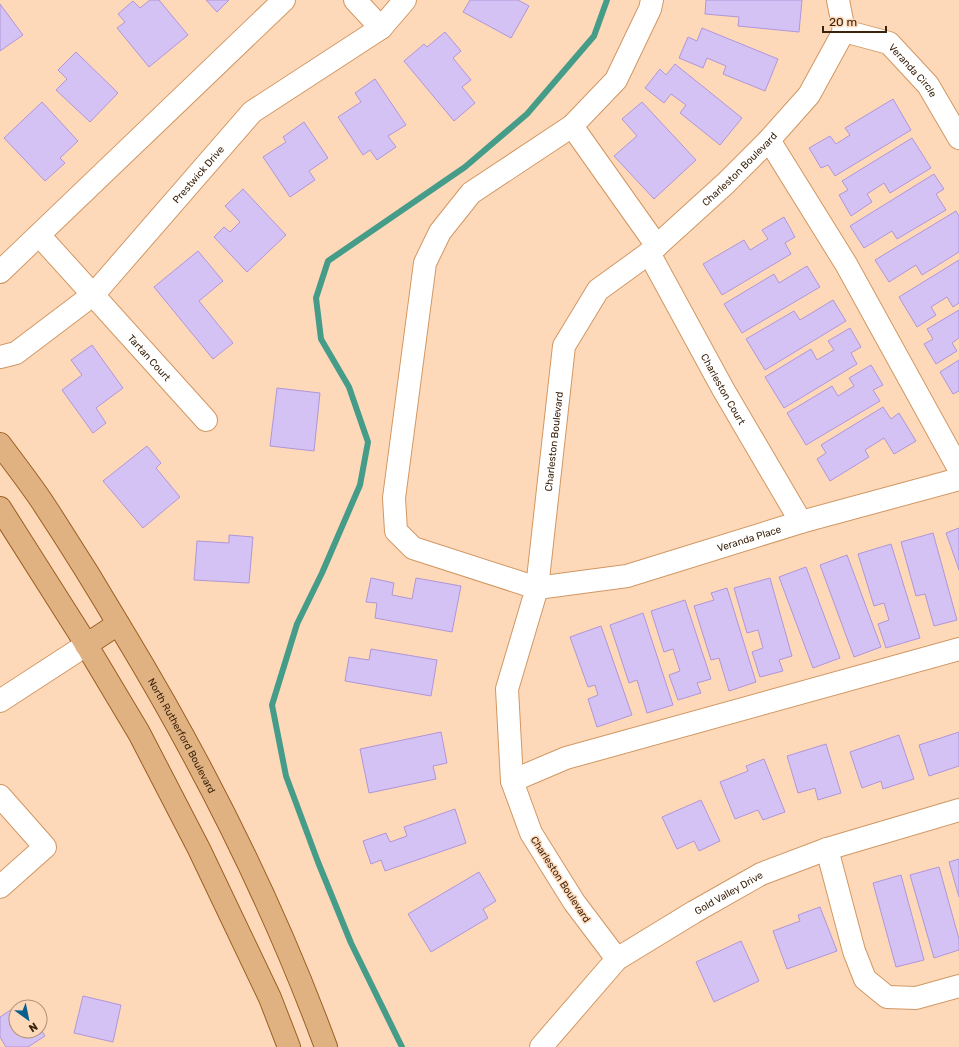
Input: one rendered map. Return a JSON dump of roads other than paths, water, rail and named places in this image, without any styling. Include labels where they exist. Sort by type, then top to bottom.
[{"type":"main road","name":"North Rutherford Boulevard","points":[[0,444],[40,498],[157,689],[222,810],[259,886],[299,976],[326,1047]]},
{"type":"main road","points":[[0,508],[139,733],[199,849],[270,998],[289,1047]]},
{"type":"main road","points":[[86,645],[118,624]]},
{"type":"street","points":[[0,272],[284,0]]},
{"type":"street","points":[[355,0],[381,28]]},
{"type":"street","name":"Prestwick Drive","points":[[0,357],[16,353],[94,294],[252,112],[381,28],[405,0]]},
{"type":"street","points":[[537,588],[413,548],[396,531],[394,498],[425,263],[440,232],[471,193],[572,126],[616,80],[650,9],[652,0]]},
{"type":"street","points":[[838,0],[844,31]]},
{"type":"street","name":"Veranda Circle","points":[[844,31],[889,43],[928,85],[959,138]]},
{"type":"street","name":"Charleston Boulevard","points":[[617,959],[574,902],[531,833],[512,781],[507,689],[537,588],[564,346],[598,290],[653,250],[726,183],[769,140],[809,95],[844,31]]},
{"type":"street","name":"Charleston Court","points":[[572,126],[653,250],[723,388],[801,522]]},
{"type":"street","points":[[769,140],[846,264],[959,469]]},
{"type":"street","name":"Tartan Court","points":[[39,235],[94,294],[206,420]]},
{"type":"street","name":"Veranda Place","points":[[537,588],[627,576],[801,522],[959,479]]},
{"type":"street","points":[[0,701],[86,645]]},
{"type":"street","points":[[512,781],[566,758],[959,649]]},
{"type":"street","points":[[0,796],[45,847],[0,887]]},
{"type":"street","name":"Gold Valley Drive","points":[[540,1047],[617,959],[694,912],[761,874],[827,849],[959,810]]},
{"type":"street","points":[[827,849],[854,951],[865,979],[888,996],[916,998],[959,986]]},
{"type":"waterway","points":[[402,1047],[351,943],[318,862],[286,776],[272,705],[297,624],[322,573],[360,485],[368,442],[349,387],[321,339],[316,298],[328,261],[465,167],[527,114],[594,36],[607,0]]}]
